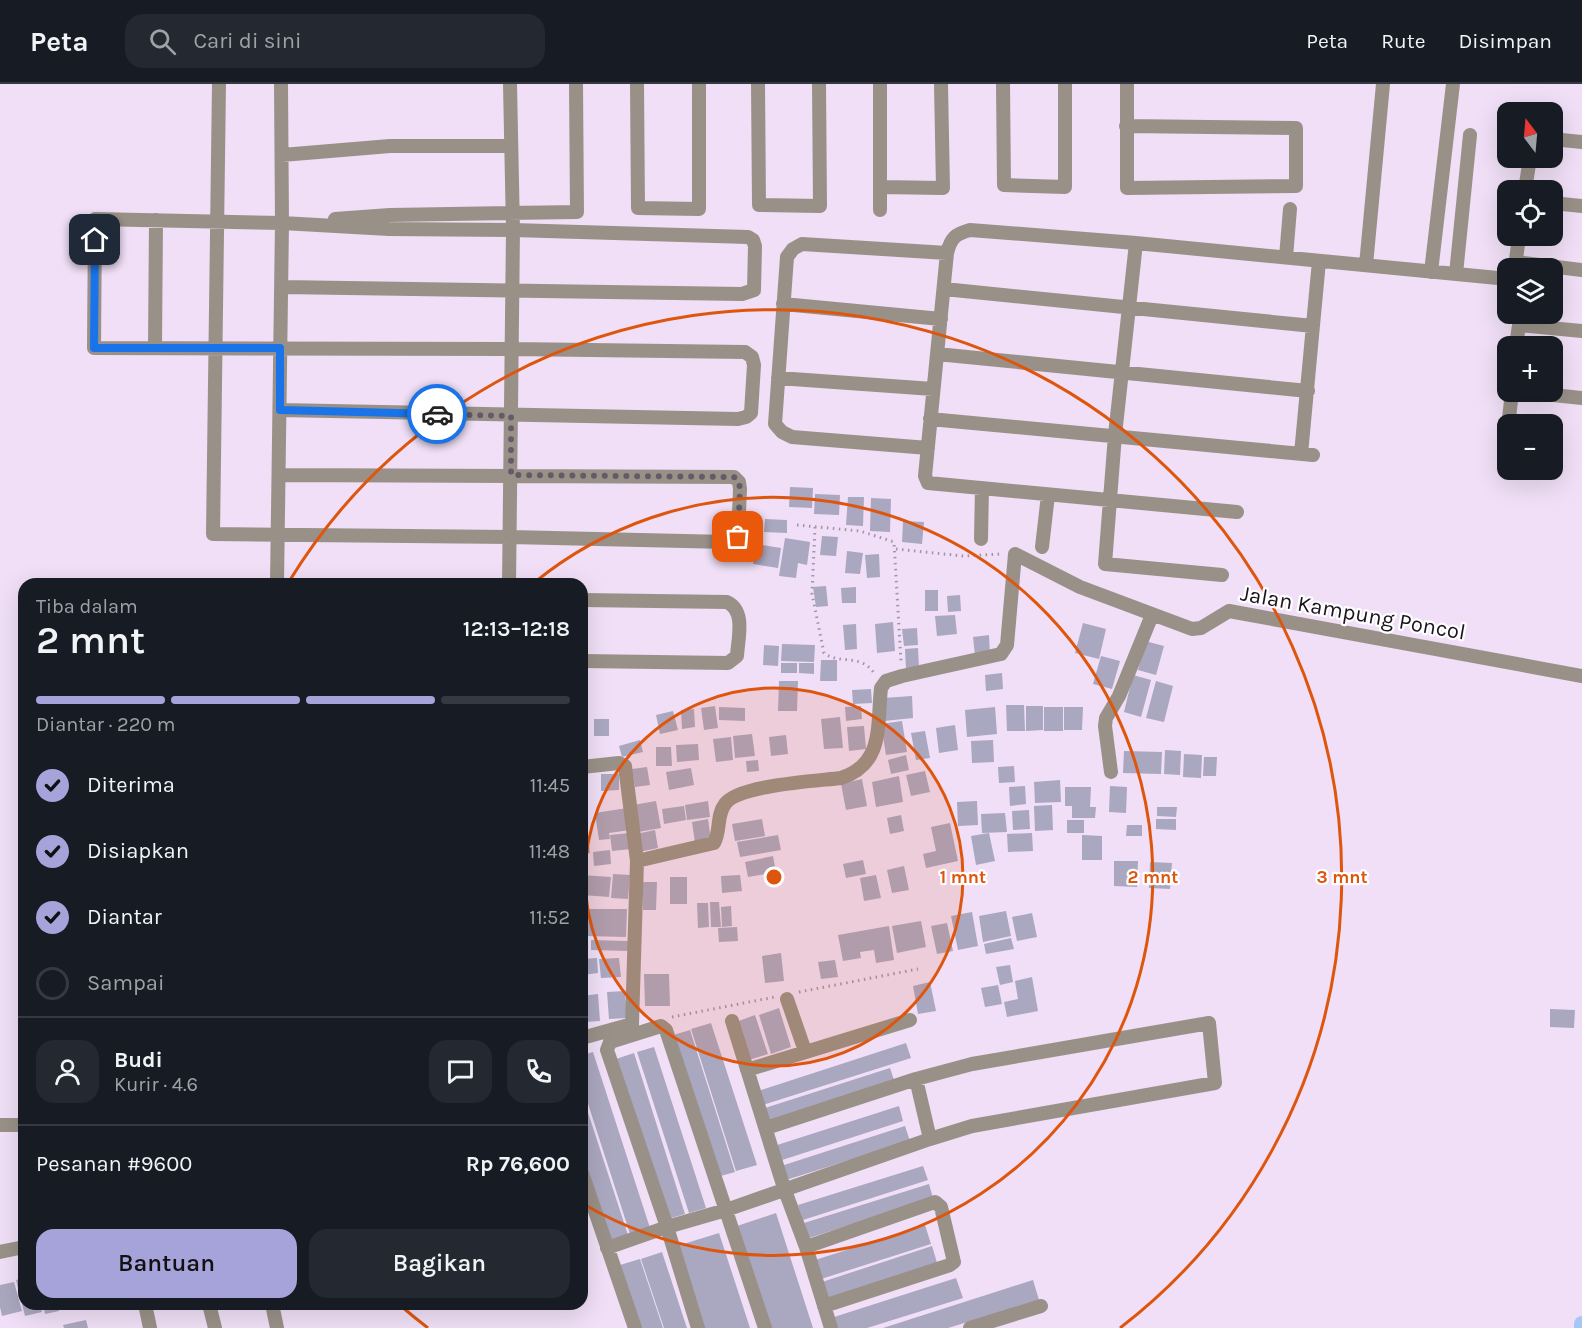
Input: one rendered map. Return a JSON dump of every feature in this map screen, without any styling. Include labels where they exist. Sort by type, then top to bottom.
[{"type":"street","points":[[219,84],[213,534],[735,542],[738,537],[740,489],[739,482],[734,477],[279,475]]},
{"type":"street","points":[[277,578],[282,287],[281,84]]},
{"type":"street","points":[[509,578],[513,291],[510,84]]},
{"type":"street","points":[[282,223],[390,215],[577,212],[576,84]]},
{"type":"street","points":[[637,84],[638,208],[699,209],[699,84]]},
{"type":"street","points":[[758,84],[759,205],[820,206],[819,84]]},
{"type":"street","points":[[880,84],[880,210]]},
{"type":"street","points":[[880,186],[943,188],[941,84]]},
{"type":"street","points":[[1003,84],[1004,185],[1065,187],[1065,84]]},
{"type":"street","points":[[1126,126],[1296,128],[1296,186],[1127,188],[1126,126],[1127,84]]},
{"type":"street","points":[[1366,265],[1383,84]]},
{"type":"street","points":[[1431,272],[1453,84]]},
{"type":"street","points":[[1456,274],[1470,135]]},
{"type":"street","points":[[1563,140],[1582,142]]},
{"type":"street","points":[[282,155],[390,146],[511,146]]},
{"type":"street","points":[[1563,204],[1582,206]]},
{"type":"street","points":[[1286,257],[1290,209]]},
{"type":"street","points":[[280,410],[738,419],[751,413],[754,365],[752,357],[745,352],[94,348],[95,219],[282,223],[389,229],[748,237],[753,240],[755,246],[754,290],[748,293],[282,287]]},
{"type":"street","points":[[155,348],[156,220]]},
{"type":"street","points":[[1237,512],[927,483],[925,476],[947,253],[951,240],[957,233],[970,230],[1136,243],[1497,278]]},
{"type":"street","points":[[1136,243],[1115,435],[1105,564],[1222,575]]},
{"type":"street","points":[[928,448],[792,437],[782,432],[776,424],[787,257],[793,249],[802,244],[947,253]]},
{"type":"street","points":[[930,419],[1307,455],[1308,392],[1320,261]]},
{"type":"street","points":[[1563,269],[1582,270]]},
{"type":"street","points":[[944,289],[1313,326]]},
{"type":"street","points":[[783,304],[941,320]]},
{"type":"street","points":[[1545,324],[1582,331]]},
{"type":"street","points":[[937,354],[1308,392]]},
{"type":"street","points":[[778,378],[933,389]]},
{"type":"street","points":[[1563,396],[1582,398]]},
{"type":"street","points":[[981,539],[982,488]]},
{"type":"street","points":[[1042,547],[1048,495]]},
{"type":"street","points":[[637,861],[714,843],[718,835],[720,811],[727,800],[734,795],[755,789],[841,778],[855,774],[866,764],[873,753],[881,688],[886,681],[1001,654],[1005,650],[1015,554]]},
{"type":"street","name":"Jalan Kampung Poncol","points":[[1015,554],[1080,587],[1196,630],[1229,611],[1582,676]]},
{"type":"street","points":[[588,600],[727,602],[735,606],[739,613],[738,656],[728,663],[588,661]]},
{"type":"street","points":[[1112,772],[1105,726],[1106,718],[1119,696],[1152,615]]},
{"type":"street","points":[[588,766],[619,763],[625,766],[637,861],[632,1024],[588,1036]]},
{"type":"street","points":[[787,999],[805,1051]]},
{"type":"street","points":[[747,1070],[910,1020]]},
{"type":"street","points":[[732,1021],[831,1328]]},
{"type":"street","points":[[607,1248],[972,1126],[1215,1083],[1209,1023],[972,1064],[916,1079],[766,1128]]},
{"type":"street","points":[[698,1328],[667,1227],[607,1050],[610,1042],[661,1026],[666,1030],[765,1328]]},
{"type":"street","points":[[916,1079],[930,1139]]},
{"type":"street","points":[[0,1125],[18,1125]]},
{"type":"street","points":[[588,1191],[634,1328]]},
{"type":"street","points":[[806,1247],[935,1202],[941,1207],[954,1262],[824,1306]]},
{"type":"street","points":[[0,1252],[18,1248]]},
{"type":"street","points":[[970,1328],[1041,1306]]},
{"type":"street","points":[[138,1310],[142,1328]]},
{"type":"street","points":[[146,1310],[150,1328]]},
{"type":"street","points":[[210,1310],[215,1328]]},
{"type":"street","points":[[273,1310],[277,1328]]},
{"type":"path","points":[[797,525],[860,531],[892,540],[896,549],[902,676]]},
{"type":"path","points":[[815,527],[812,594],[824,653],[828,656],[868,664],[881,688]]},
{"type":"path","points":[[896,549],[963,556],[1015,554]]},
{"type":"building","points":[[790,487],[813,488],[812,508],[789,507]]},
{"type":"building","points":[[815,494],[840,495],[839,515],[814,514]]},
{"type":"building","points":[[848,497],[864,497],[863,526],[846,525]]},
{"type":"building","points":[[871,498],[891,499],[890,532],[870,531]]},
{"type":"building","points":[[765,519],[787,520],[787,533],[764,532]]},
{"type":"building","points":[[903,521],[924,522],[922,544],[902,542]]},
{"type":"building","points":[[822,536],[838,537],[836,556],[820,555]]},
{"type":"building","points":[[785,538],[810,542],[807,565],[798,563],[796,578],[779,576]]},
{"type":"building","points":[[756,544],[781,548],[778,568],[753,564]]},
{"type":"building","points":[[847,551],[863,553],[860,574],[845,573]]},
{"type":"building","points":[[879,554],[880,577],[867,578],[865,555]]},
{"type":"building","points":[[826,586],[828,606],[816,607],[813,587]]},
{"type":"building","points":[[856,587],[856,603],[842,603],[841,588]]},
{"type":"building","points":[[925,590],[938,590],[938,611],[925,611]]},
{"type":"building","points":[[960,595],[961,611],[948,612],[947,596]]},
{"type":"building","points":[[955,615],[957,634],[937,636],[935,616]]},
{"type":"building","points":[[893,622],[895,651],[877,653],[875,624]]},
{"type":"building","points":[[1083,623],[1106,629],[1099,659],[1075,653]]},
{"type":"building","points":[[856,624],[857,649],[845,650],[843,625]]},
{"type":"building","points":[[917,628],[918,645],[904,646],[902,629]]},
{"type":"building","points":[[989,635],[990,655],[975,656],[973,637]]},
{"type":"building","points":[[1145,641],[1164,646],[1156,675],[1138,670]]},
{"type":"building","points":[[782,644],[815,645],[814,662],[781,661]]},
{"type":"building","points":[[764,645],[779,646],[778,666],[763,665]]},
{"type":"building","points":[[918,648],[919,668],[906,669],[905,649]]},
{"type":"building","points":[[1101,656],[1120,661],[1112,689],[1093,684]]},
{"type":"building","points":[[821,660],[837,660],[837,681],[820,681]]},
{"type":"building","points":[[781,663],[797,663],[797,673],[781,673]]},
{"type":"building","points":[[799,663],[814,663],[814,674],[799,673]]},
{"type":"building","points":[[1002,673],[1003,689],[986,691],[985,675]]},
{"type":"building","points":[[1133,675],[1151,680],[1141,717],[1124,712]]},
{"type":"building","points":[[779,681],[798,681],[797,711],[778,711]]},
{"type":"building","points":[[1156,681],[1173,686],[1164,722],[1146,718]]},
{"type":"building","points":[[871,689],[872,703],[853,704],[852,690]]},
{"type":"building","points":[[912,696],[913,718],[884,721],[883,698]]},
{"type":"building","points":[[1006,705],[1024,705],[1025,731],[1007,731]]},
{"type":"building","points":[[715,706],[718,728],[704,730],[701,708]]},
{"type":"building","points":[[861,706],[862,719],[846,721],[845,707]]},
{"type":"building","points":[[1026,706],[1043,706],[1043,730],[1026,731]]},
{"type":"building","points":[[719,707],[745,708],[745,721],[719,720]]},
{"type":"building","points":[[995,707],[997,734],[967,737],[965,710]]},
{"type":"building","points":[[1044,707],[1063,707],[1063,731],[1044,731]]},
{"type":"building","points":[[1064,707],[1083,707],[1082,730],[1064,730]]},
{"type":"building","points":[[694,709],[695,727],[682,729],[681,710]]},
{"type":"building","points":[[673,711],[678,730],[660,734],[656,715]]},
{"type":"building","points":[[840,717],[843,748],[824,749],[821,719]]},
{"type":"building","points":[[594,719],[609,719],[609,736],[594,736]]},
{"type":"building","points":[[902,721],[907,752],[886,755],[881,724]]},
{"type":"building","points":[[955,725],[958,750],[939,753],[936,728]]},
{"type":"building","points":[[864,726],[866,749],[849,751],[847,727]]},
{"type":"building","points":[[925,731],[930,758],[916,760],[911,733]]},
{"type":"building","points":[[752,734],[755,756],[735,758],[733,736]]},
{"type":"building","points":[[786,735],[788,754],[771,756],[769,737]]},
{"type":"building","points":[[731,737],[733,760],[716,762],[713,739]]},
{"type":"building","points":[[640,740],[643,752],[622,757],[619,746]]},
{"type":"building","points":[[993,740],[994,762],[972,763],[971,741]]},
{"type":"building","points":[[698,744],[699,760],[677,762],[676,745]]},
{"type":"building","points":[[656,747],[671,747],[672,766],[656,766]]},
{"type":"building","points":[[1165,750],[1181,751],[1180,775],[1164,774]]},
{"type":"building","points":[[1124,751],[1162,752],[1161,774],[1123,773]]},
{"type":"building","points":[[1184,754],[1202,755],[1201,778],[1183,777]]},
{"type":"building","points":[[906,755],[909,770],[891,774],[888,760]]},
{"type":"building","points":[[1204,757],[1217,757],[1216,776],[1203,776]]},
{"type":"building","points":[[758,760],[759,771],[747,772],[746,761]]},
{"type":"building","points":[[1014,766],[1015,782],[999,783],[998,767]]},
{"type":"building","points":[[647,767],[650,785],[635,787],[632,769]]},
{"type":"building","points":[[691,768],[694,785],[669,790],[666,772]]},
{"type":"building","points":[[925,771],[930,792],[911,796],[906,775]]},
{"type":"building","points":[[601,774],[619,774],[619,790],[601,791]]},
{"type":"building","points":[[899,776],[903,802],[876,807],[872,782]]},
{"type":"building","points":[[862,779],[867,806],[846,810],[841,784]]},
{"type":"building","points":[[1060,780],[1061,802],[1035,803],[1034,782]]},
{"type":"building","points":[[1025,786],[1026,804],[1010,806],[1009,787]]},
{"type":"building","points":[[1110,786],[1127,787],[1126,813],[1109,812]]},
{"type":"building","points":[[1065,787],[1091,787],[1090,807],[1096,807],[1095,818],[1072,818],[1072,806],[1065,806]]},
{"type":"building","points":[[656,801],[661,828],[638,832],[633,805]]},
{"type":"building","points":[[708,801],[710,817],[687,820],[685,805]]},
{"type":"building","points":[[977,801],[978,825],[958,826],[957,802]]},
{"type":"building","points":[[1052,805],[1053,830],[1035,831],[1034,806]]},
{"type":"building","points":[[684,806],[686,820],[664,824],[662,809]]},
{"type":"building","points":[[1157,807],[1177,807],[1176,817],[1157,816]]},
{"type":"building","points":[[627,808],[630,830],[609,833],[610,839],[599,840],[595,813]]},
{"type":"building","points":[[1029,810],[1030,829],[1013,830],[1012,811]]},
{"type":"building","points":[[1005,813],[1007,832],[982,833],[981,814]]},
{"type":"building","points":[[901,815],[904,831],[890,834],[887,818]]},
{"type":"building","points":[[708,819],[711,841],[695,843],[692,822]]},
{"type":"building","points":[[762,819],[765,836],[735,841],[732,824]]},
{"type":"building","points":[[1156,819],[1176,819],[1176,830],[1156,829]]},
{"type":"building","points":[[1067,820],[1084,820],[1084,833],[1067,833]]},
{"type":"building","points":[[950,823],[958,861],[926,868],[923,854],[936,851],[931,827]]},
{"type":"building","points":[[1127,825],[1142,825],[1142,836],[1126,836]]},
{"type":"building","points":[[655,830],[658,848],[639,852],[636,834]]},
{"type":"building","points":[[629,833],[631,849],[612,851],[610,835]]},
{"type":"building","points":[[989,833],[995,861],[976,865],[971,836]]},
{"type":"building","points":[[1032,833],[1033,851],[1008,852],[1007,834]]},
{"type":"building","points":[[778,835],[781,850],[740,857],[737,842]]},
{"type":"building","points":[[1082,835],[1102,836],[1102,860],[1082,860]]},
{"type":"building","points":[[610,850],[611,864],[594,866],[593,852]]},
{"type":"building","points":[[773,856],[776,872],[748,877],[745,862]]},
{"type":"building","points":[[863,860],[866,874],[846,878],[843,864]]},
{"type":"building","points":[[1114,861],[1138,861],[1137,887],[1114,886]]},
{"type":"building","points":[[1150,862],[1172,863],[1170,889],[1149,888]]},
{"type":"building","points":[[904,866],[909,890],[892,893],[887,870]]},
{"type":"building","points":[[613,874],[630,875],[628,899],[611,898]]},
{"type":"building","points":[[588,875],[611,877],[609,897],[588,895]]},
{"type":"building","points":[[740,875],[742,891],[722,893],[721,876]]},
{"type":"building","points":[[876,875],[881,898],[864,901],[860,878]]},
{"type":"building","points":[[670,877],[687,877],[687,904],[670,904]]},
{"type":"building","points":[[643,882],[657,882],[656,910],[643,910]]},
{"type":"building","points":[[710,902],[719,902],[721,927],[711,927]]},
{"type":"building","points":[[697,903],[708,903],[709,927],[698,928]]},
{"type":"building","points":[[731,906],[732,926],[722,927],[721,907]]},
{"type":"building","points":[[588,909],[627,909],[626,937],[588,936]]},
{"type":"building","points":[[1006,911],[1011,936],[983,942],[979,916]]},
{"type":"building","points":[[972,912],[978,946],[958,950],[951,916]]},
{"type":"building","points":[[1032,913],[1037,937],[1017,941],[1012,917]]},
{"type":"building","points":[[921,921],[926,947],[897,953],[892,926]]},
{"type":"building","points":[[947,923],[953,951],[937,954],[931,926]]},
{"type":"building","points":[[889,926],[894,960],[876,963],[874,950],[860,952],[861,958],[843,961],[838,935]]},
{"type":"building","points":[[737,927],[738,941],[719,942],[718,928]]},
{"type":"building","points":[[1011,938],[1014,949],[986,954],[984,944]]},
{"type":"building","points":[[591,940],[628,941],[628,951],[591,950]]},
{"type":"building","points":[[781,953],[784,981],[765,983],[762,956]]},
{"type":"building","points":[[597,958],[598,973],[588,974],[588,959]]},
{"type":"building","points":[[619,958],[621,977],[601,978],[599,959]]},
{"type":"building","points":[[835,960],[838,977],[821,979],[818,962]]},
{"type":"building","points":[[1010,965],[1013,982],[1000,985],[996,967]]},
{"type":"building","points":[[644,974],[669,974],[670,1006],[645,1006]]},
{"type":"building","points":[[1032,977],[1038,1011],[1007,1017],[1004,1002],[1018,999],[1015,981]]},
{"type":"building","points":[[930,982],[936,1011],[918,1014],[913,986]]},
{"type":"building","points":[[998,985],[1002,1004],[985,1007],[981,988]]},
{"type":"building","points":[[625,991],[627,1018],[609,1019],[607,992]]},
{"type":"building","points":[[598,994],[600,1021],[588,1022],[588,995]]},
{"type":"building","points":[[779,1008],[791,1047],[771,1054],[759,1015]]},
{"type":"building","points":[[1550,1009],[1575,1010],[1574,1028],[1550,1027]]},
{"type":"building","points":[[755,1015],[768,1054],[749,1060],[736,1022]]},
{"type":"building","points":[[711,1023],[757,1165],[736,1171],[691,1029]]},
{"type":"building","points":[[690,1030],[735,1172],[717,1177],[670,1036]]},
{"type":"building","points":[[906,1043],[911,1058],[760,1106],[755,1092]]},
{"type":"building","points":[[654,1047],[706,1208],[689,1213],[637,1052]]},
{"type":"building","points":[[593,1052],[650,1228],[630,1234],[588,1104],[588,1053]]},
{"type":"building","points":[[634,1053],[685,1214],[668,1219],[616,1059]]},
{"type":"building","points":[[890,1068],[895,1083],[770,1123],[765,1108]]},
{"type":"building","points":[[899,1106],[903,1121],[779,1161],[774,1146]]},
{"type":"building","points":[[588,1112],[628,1235],[608,1241],[588,1179]]},
{"type":"building","points":[[905,1126],[910,1141],[786,1180],[781,1166]]},
{"type":"building","points":[[923,1166],[928,1180],[803,1220],[798,1205]]},
{"type":"building","points":[[929,1184],[933,1198],[809,1238],[804,1223]]},
{"type":"building","points":[[776,1213],[813,1328],[766,1328],[734,1227]]},
{"type":"building","points":[[925,1225],[931,1244],[818,1280],[812,1261]]},
{"type":"building","points":[[719,1233],[750,1328],[703,1328],[677,1246]]},
{"type":"building","points":[[932,1246],[938,1266],[826,1302],[819,1283]]},
{"type":"building","points":[[662,1252],[687,1328],[664,1328],[641,1259]]},
{"type":"building","points":[[640,1259],[663,1328],[640,1328],[620,1265]]},
{"type":"building","points":[[956,1278],[963,1298],[867,1328],[834,1328],[831,1318]]},
{"type":"building","points":[[1033,1280],[1039,1300],[948,1328],[883,1328]]},
{"type":"building","points":[[14,1282],[18,1296],[18,1310],[22,1311],[2,1316],[0,1285]]},
{"type":"building","points":[[24,1310],[42,1310],[42,1312],[25,1316]]},
{"type":"building","points":[[44,1310],[59,1311],[45,1314]]},
{"type":"building","points":[[86,1320],[88,1328],[64,1328],[63,1325]]},
{"type":"way so far","points":[[437,414],[511,416],[511,475],[734,477],[739,482],[740,489],[738,537]]},
{"type":"route","points":[[95,240],[94,348],[280,348],[280,410],[437,414]]}]
